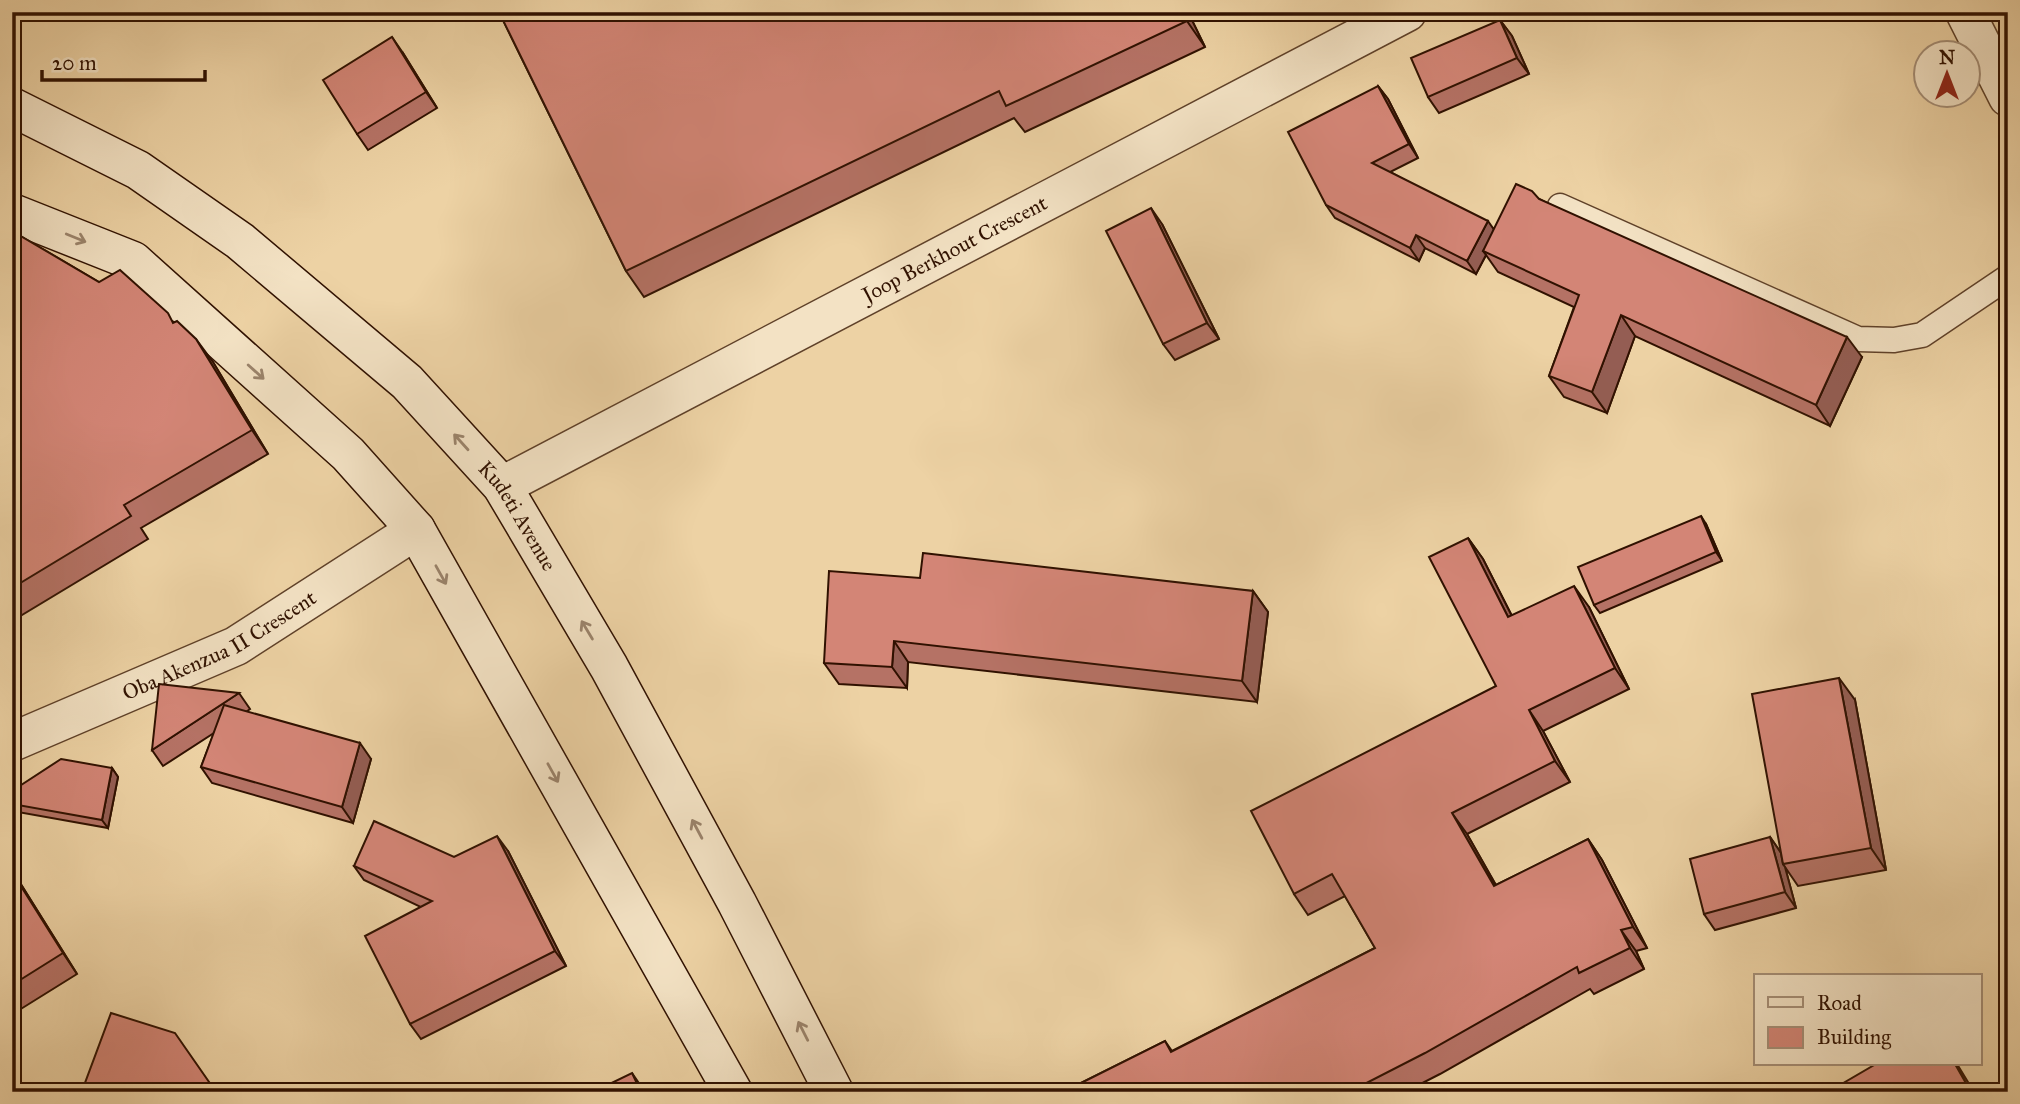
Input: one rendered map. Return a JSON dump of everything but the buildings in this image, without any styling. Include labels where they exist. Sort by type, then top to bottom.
[{"type":"main road","name":"Joop Berkhout Crescent","points":[[502,486],[1407,12]]},
{"type":"main road","points":[[1965,12],[2008,97]]},
{"type":"main road","name":"Kudeti Avenue","points":[[12,107],[138,170],[240,241],[407,382],[502,486],[616,679],[737,903],[834,1092]]},
{"type":"main road","points":[[12,213],[133,261],[348,454],[416,530],[733,1092]]},
{"type":"main road","name":"Oba Akenzua II Crescent","points":[[12,742],[236,646],[416,530]]},
{"type":"lane","points":[[1560,206],[1858,340],[1894,340],[1922,335],[2008,276]]}]
